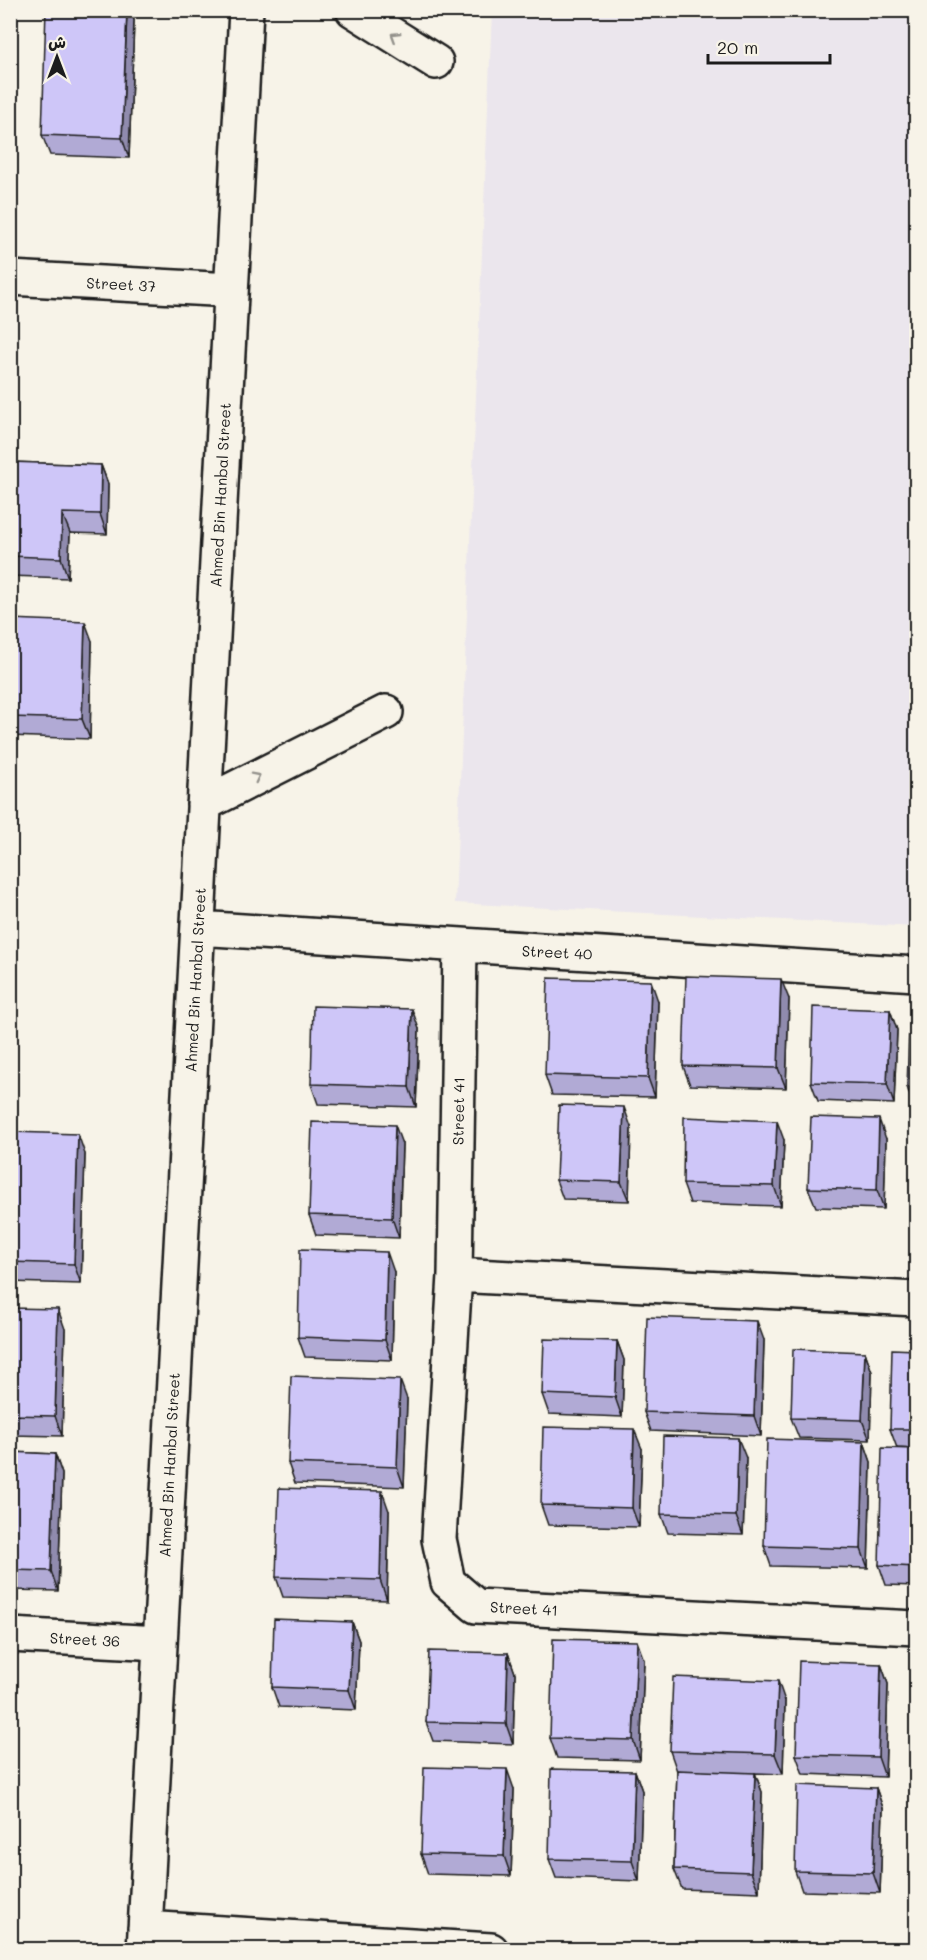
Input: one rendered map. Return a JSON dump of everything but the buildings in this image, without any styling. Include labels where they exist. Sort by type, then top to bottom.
[{"type":"street","name":"Ahmed Bin Hanbal Street","points":[[144,1939],[246,10]]},
{"type":"street","points":[[353,10],[436,62]]},
{"type":"street","name":"Street 37","points":[[10,278],[231,290]]},
{"type":"street","points":[[204,804],[386,712]]},
{"type":"street","name":"Street 40","points":[[198,928],[916,974]]},
{"type":"street","name":"Street 41","points":[[460,946],[455,1275],[439,1539],[448,1582],[476,1606],[916,1628]]},
{"type":"street","points":[[455,1275],[916,1299]]},
{"type":"street","name":"Street 36","points":[[10,1635],[160,1643]]},
{"type":"street","points":[[144,1939],[491,1950]]},
{"type":"shaded area","points":[[492,11],[916,11],[916,927],[455,903]]}]
